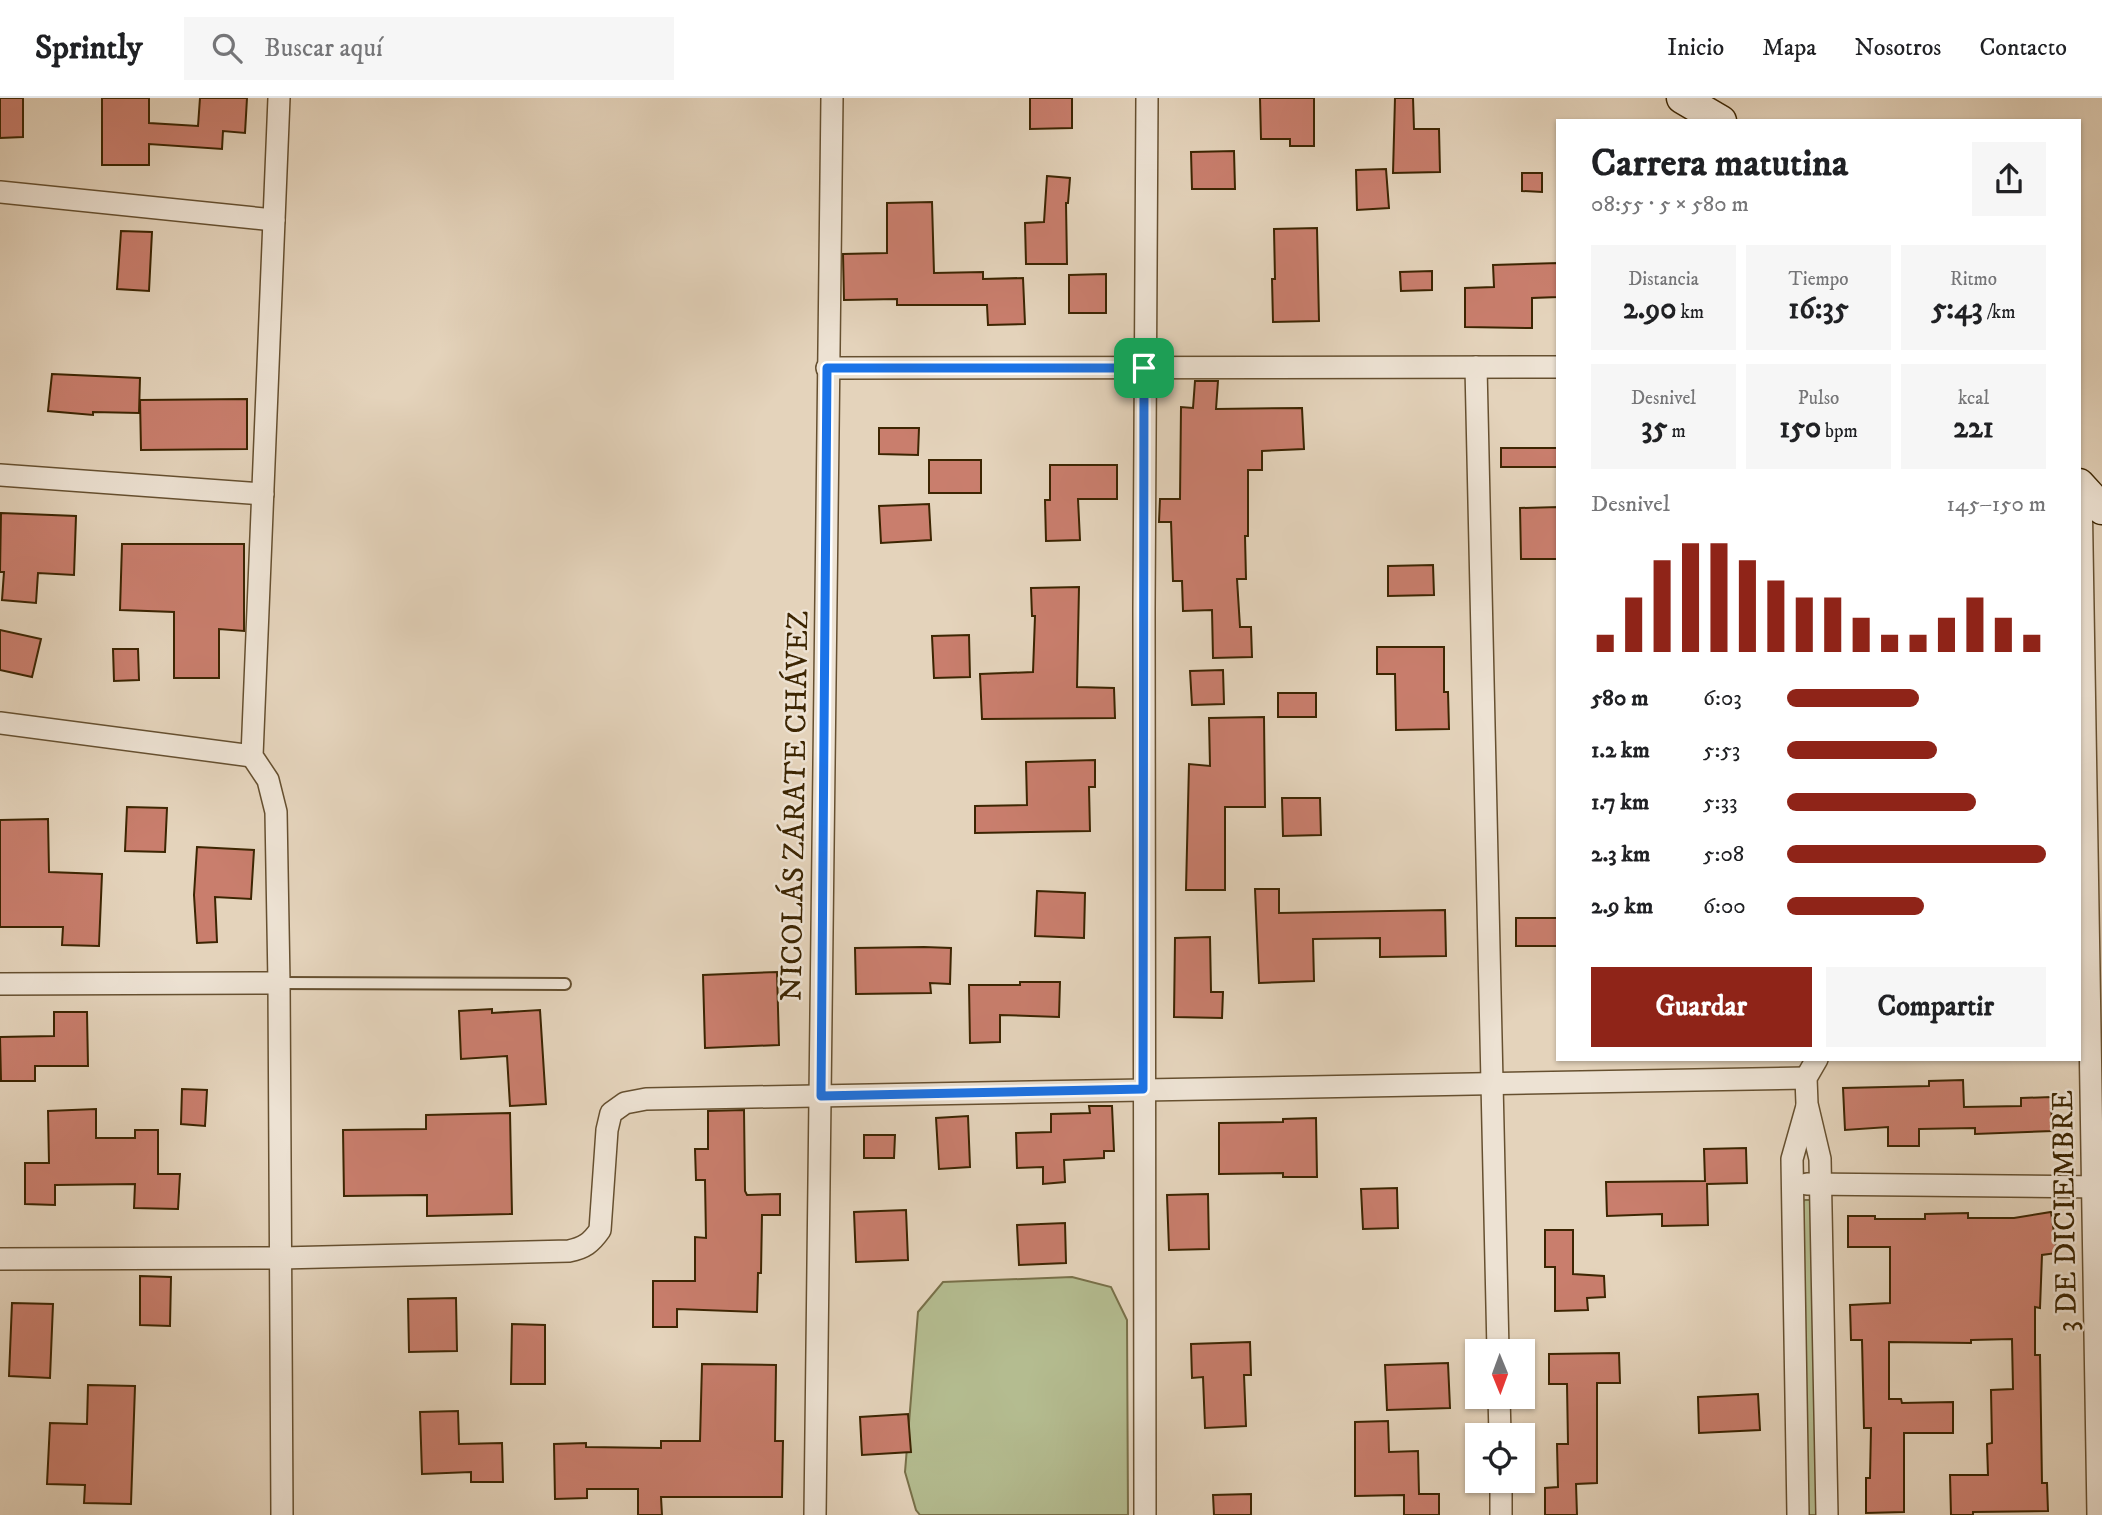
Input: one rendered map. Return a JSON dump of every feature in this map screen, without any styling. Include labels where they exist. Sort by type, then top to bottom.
[{"type":"main road","points":[[1682,98],[1718,119]]},
{"type":"main road","points":[[2081,486],[2102,509]]},
{"type":"street","points":[[279,98],[251,756],[268,780],[276,812],[282,1515]]},
{"type":"street","name":"NICOLÁS ZÁRATE CHÁVEZ","points":[[815,1515],[832,98]]},
{"type":"street","points":[[1144,1515],[1144,368],[1147,98]]},
{"type":"street","points":[[0,192],[274,220]]},
{"type":"street","points":[[1476,367],[1498,1339]]},
{"type":"street","points":[[827,368],[1556,367]]},
{"type":"street","points":[[0,475],[263,494]]},
{"type":"street","name":"3 DE DICIEMBRE","points":[[2081,593],[2084,917],[2097,1187],[2100,1448],[2098,1515]]},
{"type":"street","points":[[0,723],[251,756]]},
{"type":"street","points":[[0,984],[279,983]]},
{"type":"street","points":[[1816,1061],[1806,1077],[1807,1104],[1820,1159],[1827,1515]]},
{"type":"street","points":[[0,1259],[281,1258],[569,1251],[592,1242],[600,1230],[607,1130],[611,1113],[625,1103],[646,1099],[1806,1077]]},
{"type":"street","points":[[1798,1515],[1793,1159],[1807,1104]]},
{"type":"street","points":[[1793,1184],[2097,1187]]},
{"type":"street","points":[[1501,1493],[1502,1515]]},
{"type":"lane","points":[[279,983],[565,984]]},
{"type":"green space","points":[[1805,1200],[1811,1200],[1820,1515],[1807,1515]]},
{"type":"green space","points":[[1072,1277],[1111,1287],[1127,1320],[1128,1515],[920,1515],[916,1510],[905,1472],[918,1312],[943,1282]]},
{"type":"building","points":[[0,98],[23,98],[23,137],[0,138]]},
{"type":"building","points":[[102,98],[149,98],[149,123],[198,126],[200,98],[247,98],[245,133],[223,131],[222,149],[149,144],[149,165],[102,165]]},
{"type":"building","points":[[1030,98],[1072,98],[1072,128],[1030,129]]},
{"type":"building","points":[[1260,98],[1314,98],[1314,146],[1290,146],[1290,139],[1261,139]]},
{"type":"building","points":[[1395,98],[1413,98],[1414,129],[1439,129],[1440,172],[1393,173]]},
{"type":"building","points":[[1234,151],[1235,189],[1192,189],[1191,152]]},
{"type":"building","points":[[1386,169],[1389,208],[1357,210],[1356,170]]},
{"type":"building","points":[[1522,173],[1542,173],[1542,192],[1522,191]]},
{"type":"building","points":[[1047,176],[1070,178],[1066,203],[1067,264],[1026,264],[1025,223],[1044,222]]},
{"type":"building","points":[[932,202],[934,273],[983,272],[983,279],[1023,278],[1025,324],[988,325],[987,305],[897,305],[897,299],[844,300],[843,254],[887,253],[887,203]]},
{"type":"building","points":[[1317,228],[1319,321],[1273,322],[1274,229]]},
{"type":"building","points":[[121,231],[152,232],[149,291],[117,289]]},
{"type":"building","points":[[1556,263],[1556,297],[1532,298],[1532,328],[1465,327],[1465,288],[1494,287],[1493,265]]},
{"type":"building","points":[[1432,271],[1432,290],[1401,291],[1400,272]]},
{"type":"building","points":[[1106,274],[1106,313],[1069,313],[1069,275]]},
{"type":"building","points":[[52,374],[140,378],[139,413],[93,412],[93,415],[48,411]]},
{"type":"building","points":[[1195,381],[1218,381],[1216,409],[1302,408],[1304,449],[1262,451],[1262,470],[1248,470],[1246,579],[1237,579],[1240,627],[1251,627],[1252,657],[1213,658],[1212,610],[1183,611],[1182,581],[1173,581],[1171,522],[1159,522],[1160,499],[1180,499],[1181,407],[1193,408]]},
{"type":"building","points":[[247,399],[247,449],[141,450],[140,400]]},
{"type":"building","points":[[879,428],[919,428],[918,455],[879,454]]},
{"type":"building","points":[[1501,448],[1556,448],[1556,467],[1501,467]]},
{"type":"building","points":[[929,460],[981,460],[981,493],[929,493]]},
{"type":"building","points":[[1050,465],[1117,465],[1117,499],[1078,499],[1080,540],[1046,541],[1045,500],[1050,500]]},
{"type":"building","points":[[929,504],[931,540],[881,543],[879,506]]},
{"type":"building","points":[[1556,507],[1556,559],[1521,559],[1520,508]]},
{"type":"building","points":[[1,513],[76,516],[74,575],[38,573],[36,603],[2,600],[4,572],[0,572]]},
{"type":"building","points":[[122,544],[244,544],[244,631],[219,629],[219,678],[174,678],[174,612],[120,610]]},
{"type":"building","points":[[1433,565],[1434,595],[1388,596],[1388,566]]},
{"type":"building","points":[[1079,587],[1077,687],[1114,688],[1115,718],[982,719],[980,674],[1033,672],[1035,616],[1032,616],[1031,588]]},
{"type":"building","points":[[0,630],[41,639],[32,677],[0,670]]},
{"type":"building","points":[[969,635],[970,677],[934,678],[932,636]]},
{"type":"building","points":[[1377,647],[1444,647],[1444,692],[1448,692],[1449,729],[1396,730],[1395,674],[1377,674]]},
{"type":"building","points":[[113,649],[138,649],[139,680],[114,681]]},
{"type":"building","points":[[1223,670],[1224,704],[1192,705],[1190,671]]},
{"type":"building","points":[[1278,693],[1316,693],[1316,717],[1278,717]]},
{"type":"building","points":[[1264,717],[1265,807],[1225,807],[1225,890],[1186,890],[1189,764],[1210,766],[1209,718]]},
{"type":"building","points":[[1095,760],[1095,787],[1089,787],[1090,831],[975,833],[975,806],[1027,805],[1026,762]]},
{"type":"building","points":[[1282,798],[1320,798],[1321,835],[1283,836]]},
{"type":"building","points":[[127,807],[167,808],[165,852],[125,851]]},
{"type":"building","points":[[48,819],[49,872],[102,874],[99,946],[62,945],[63,927],[0,927],[0,820]]},
{"type":"building","points":[[197,847],[254,850],[251,899],[215,897],[217,942],[197,943],[194,895]]},
{"type":"building","points":[[1255,889],[1279,889],[1279,913],[1445,910],[1446,956],[1380,957],[1380,938],[1313,939],[1314,981],[1259,983]]},
{"type":"building","points":[[1037,891],[1085,893],[1084,938],[1035,936]]},
{"type":"building","points":[[1516,918],[1556,918],[1556,946],[1516,946]]},
{"type":"building","points":[[1210,937],[1211,992],[1223,992],[1222,1018],[1174,1017],[1175,938]]},
{"type":"building","points":[[855,948],[951,948],[950,984],[930,983],[931,993],[856,994]]},
{"type":"building","points":[[777,972],[779,1045],[705,1048],[703,975]]},
{"type":"building","points":[[1020,982],[1060,982],[1059,1017],[1000,1015],[1000,1042],[970,1043],[969,985],[1020,985]]},
{"type":"building","points":[[492,1009],[492,1013],[540,1010],[546,1104],[510,1106],[507,1056],[461,1059],[459,1011]]},
{"type":"building","points":[[54,1012],[87,1012],[88,1066],[35,1066],[35,1081],[1,1081],[0,1037],[54,1036]]},
{"type":"building","points":[[1963,1080],[1964,1107],[2021,1106],[2021,1098],[2051,1097],[2052,1131],[1975,1134],[1975,1128],[1919,1129],[1919,1146],[1888,1146],[1888,1127],[1845,1130],[1843,1088],[1929,1086],[1929,1081]]},
{"type":"building","points":[[182,1089],[207,1090],[205,1126],[181,1124]]},
{"type":"building","points":[[1089,1106],[1112,1106],[1114,1151],[1104,1151],[1104,1158],[1064,1160],[1065,1182],[1043,1184],[1043,1167],[1017,1168],[1016,1133],[1051,1132],[1051,1114],[1090,1113]]},
{"type":"building","points":[[96,1109],[96,1138],[135,1138],[135,1130],[158,1130],[158,1174],[180,1174],[178,1209],[134,1208],[135,1184],[55,1185],[55,1205],[25,1204],[25,1163],[49,1163],[48,1111]]},
{"type":"building","points":[[744,1110],[745,1191],[747,1195],[780,1194],[780,1215],[762,1215],[757,1312],[677,1309],[677,1327],[653,1327],[653,1281],[695,1281],[695,1237],[706,1238],[705,1180],[696,1180],[695,1149],[708,1149],[708,1111]]},
{"type":"building","points":[[510,1113],[512,1214],[427,1216],[427,1195],[344,1196],[343,1130],[426,1129],[426,1115]]},
{"type":"building","points":[[968,1116],[970,1167],[939,1169],[936,1118]]},
{"type":"building","points":[[1316,1118],[1317,1177],[1283,1177],[1283,1173],[1219,1174],[1219,1123],[1283,1122],[1283,1119]]},
{"type":"building","points":[[864,1135],[895,1135],[894,1158],[864,1158]]},
{"type":"building","points":[[1746,1148],[1747,1183],[1707,1184],[1708,1225],[1662,1226],[1662,1214],[1607,1216],[1606,1182],[1705,1181],[1704,1149]]},
{"type":"building","points":[[1397,1188],[1398,1228],[1363,1229],[1361,1189]]},
{"type":"building","points":[[1208,1194],[1209,1249],[1169,1250],[1167,1195]]},
{"type":"building","points":[[906,1210],[908,1260],[856,1262],[854,1212]]},
{"type":"building","points":[[2051,1212],[2057,1253],[2042,1255],[2040,1308],[2035,1307],[2035,1355],[2040,1355],[2042,1483],[2047,1483],[2048,1511],[1951,1515],[1950,1475],[1988,1475],[1987,1444],[1992,1443],[1991,1390],[2013,1389],[2012,1339],[1971,1340],[1971,1343],[1889,1342],[1889,1399],[1901,1399],[1902,1403],[1953,1402],[1953,1433],[1904,1433],[1904,1512],[1866,1513],[1871,1428],[1864,1428],[1862,1340],[1851,1340],[1850,1305],[1890,1303],[1890,1247],[1848,1247],[1848,1216],[1925,1219],[1925,1214],[1968,1213],[1968,1218],[2014,1218]]},
{"type":"building","points":[[1065,1223],[1066,1263],[1019,1265],[1017,1225]]},
{"type":"building","points":[[1545,1230],[1573,1230],[1573,1274],[1604,1276],[1605,1297],[1587,1298],[1588,1310],[1555,1311],[1555,1267],[1545,1267]]},
{"type":"building","points":[[140,1276],[171,1277],[170,1326],[140,1325]]},
{"type":"building","points":[[456,1298],[457,1351],[409,1352],[408,1299]]},
{"type":"building","points":[[12,1303],[53,1304],[50,1378],[9,1376]]},
{"type":"building","points":[[512,1324],[545,1325],[545,1384],[511,1384]]},
{"type":"building","points":[[1250,1342],[1251,1375],[1244,1375],[1246,1426],[1205,1428],[1203,1377],[1192,1378],[1191,1344]]},
{"type":"building","points":[[1619,1353],[1620,1383],[1597,1383],[1597,1483],[1576,1484],[1577,1515],[1545,1515],[1545,1488],[1558,1487],[1557,1444],[1568,1444],[1567,1384],[1549,1384],[1549,1354]]},
{"type":"building","points":[[1448,1363],[1450,1408],[1387,1410],[1385,1365]]},
{"type":"building","points":[[702,1364],[776,1365],[775,1441],[783,1441],[782,1497],[661,1497],[662,1515],[638,1515],[638,1489],[587,1489],[587,1498],[555,1499],[554,1444],[586,1443],[586,1447],[661,1448],[661,1441],[700,1441]]},
{"type":"building","points":[[88,1385],[135,1386],[131,1504],[84,1503],[85,1485],[47,1484],[50,1423],[87,1424]]},
{"type":"building","points":[[1758,1394],[1760,1430],[1699,1433],[1698,1397]]},
{"type":"building","points":[[458,1411],[459,1444],[502,1443],[503,1482],[471,1482],[471,1472],[422,1474],[420,1412]]},
{"type":"building","points":[[908,1414],[911,1452],[862,1455],[860,1417]]},
{"type":"building","points":[[1388,1421],[1389,1452],[1418,1451],[1419,1494],[1439,1494],[1439,1515],[1404,1515],[1404,1495],[1355,1496],[1355,1422]]},
{"type":"building","points":[[1251,1494],[1251,1515],[1214,1515],[1213,1495]]},
{"type":"route","points":[[827,368],[1144,368],[1143,1089],[821,1096],[827,368]]}]
